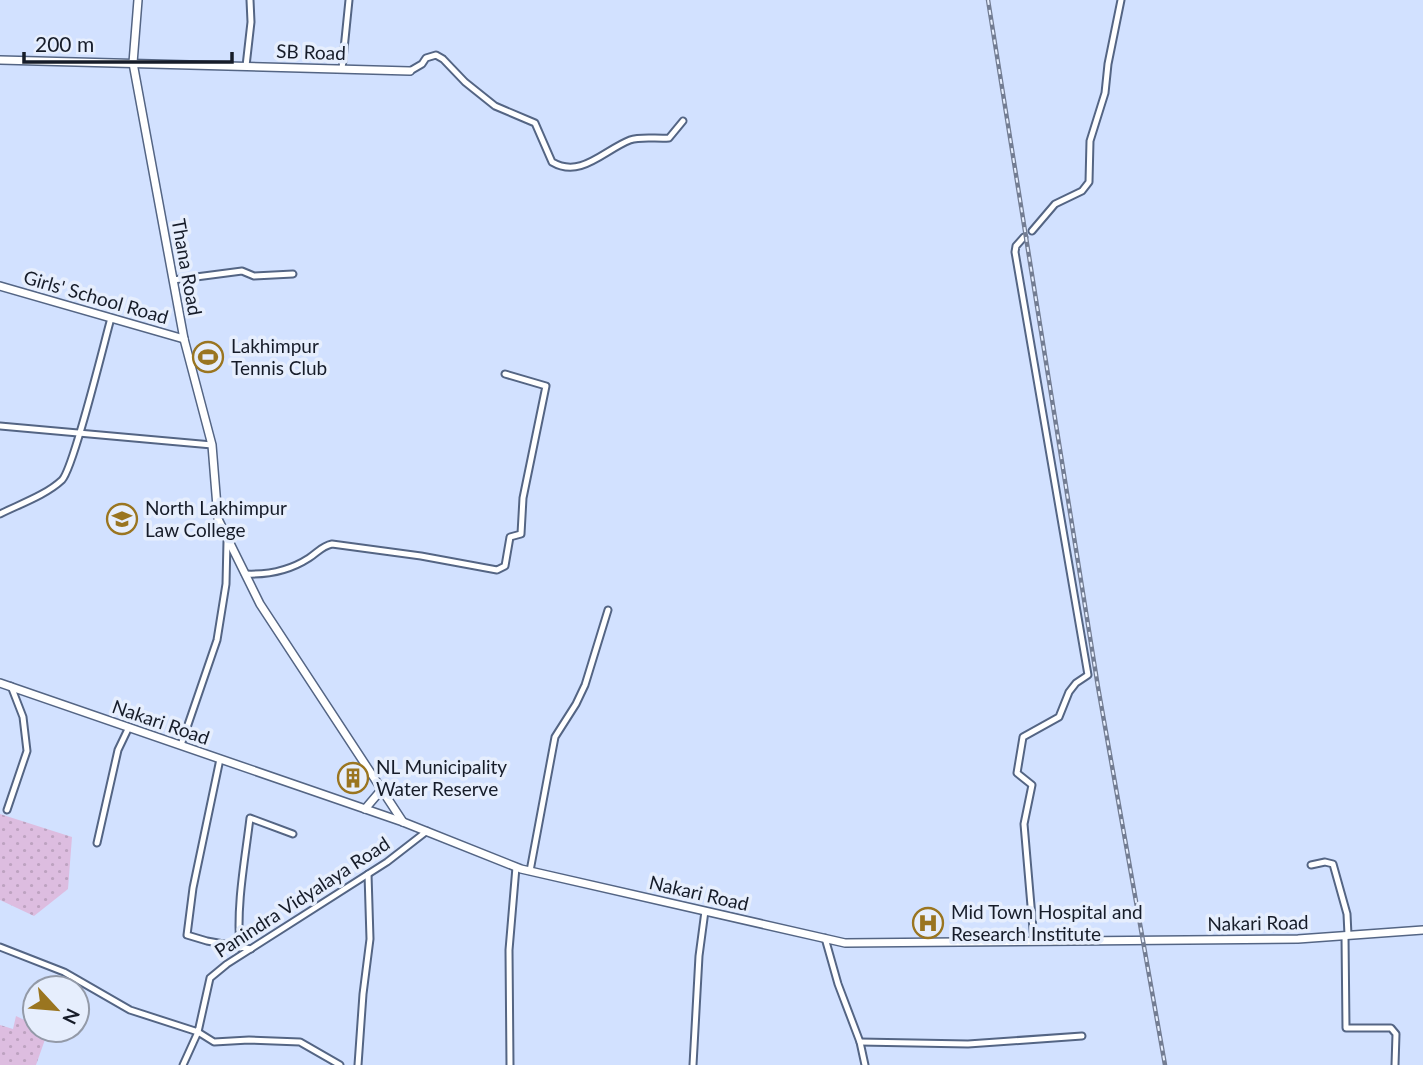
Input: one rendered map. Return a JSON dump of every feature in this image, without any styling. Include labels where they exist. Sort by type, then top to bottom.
[{"type":"street","name":"Thana Road","points":[[138,0],[133,63],[184,339],[212,446],[218,519],[260,604],[403,822]]},
{"type":"street","points":[[246,66],[251,22],[250,0]]},
{"type":"street","points":[[342,69],[349,0]]},
{"type":"street","points":[[1032,231],[1055,204],[1082,191],[1089,182],[1090,141],[1105,93],[1121,0]]},
{"type":"street","points":[[411,71],[431,55],[443,59],[465,82],[495,106],[535,123],[552,162],[565,167],[588,164],[633,139],[669,138],[683,121]]},
{"type":"street","name":"SB Road","points":[[0,60],[411,71]]},
{"type":"street","points":[[1024,237],[1016,246],[1015,252],[1088,675],[1069,692],[1059,717],[1026,734],[1021,745],[1017,773],[1032,785],[1024,824],[1034,941]]},
{"type":"street","points":[[173,280],[242,271],[254,276],[293,274]]},
{"type":"street","name":"Girls' School Road","points":[[0,286],[184,339]]},
{"type":"street","points":[[0,514],[63,479],[79,434],[111,318]]},
{"type":"street","points":[[245,573],[261,575],[279,572],[308,558],[324,545],[332,544],[498,570],[505,566],[510,537],[521,534],[523,498],[547,386],[505,374]]},
{"type":"street","points":[[0,426],[212,446]]},
{"type":"street","points":[[181,745],[217,640],[226,584],[227,538]]},
{"type":"street","points":[[530,870],[555,737],[576,704],[584,685],[608,610]]},
{"type":"street","name":"Nakari Road","points":[[0,683],[403,822],[516,866],[845,943],[1298,939],[1423,930]]},
{"type":"street","points":[[7,810],[27,751],[23,717],[10,686]]},
{"type":"street","points":[[97,842],[118,750],[129,727]]},
{"type":"street","points":[[220,759],[193,888],[187,934],[207,941],[251,948]]},
{"type":"street","points":[[365,809],[382,789]]},
{"type":"street","points":[[242,954],[241,898],[250,818],[293,834]]},
{"type":"street","name":"Panindra Vidyalaya Road","points":[[183,1065],[198,1032],[210,978],[251,948],[368,874],[427,831]]},
{"type":"street","points":[[1311,865],[1325,862],[1333,864],[1347,914],[1346,1028],[1391,1028],[1396,1034],[1395,1065]]},
{"type":"street","points":[[510,1065],[509,950],[516,866]]},
{"type":"street","points":[[358,1065],[370,939],[368,874]]},
{"type":"street","points":[[693,1065],[699,956],[705,911]]},
{"type":"street","points":[[825,938],[838,984],[860,1042],[865,1065]]},
{"type":"street","points":[[0,947],[64,972],[130,1010],[198,1032],[214,1042],[300,1042],[340,1065]]},
{"type":"street","points":[[860,1042],[968,1044],[1082,1036]]},
{"type":"street","points":[[326,1058],[330,1065]]},
{"type":"shaded area","points":[[0,814],[72,837],[68,889],[34,916],[0,900]]},
{"type":"shaded area","points":[[16,1016],[21,1018],[21,1044],[43,1044],[36,1065],[0,1065],[0,1025],[13,1029]]},
{"type":"railway","points":[[988,0],[1098,687],[1165,1065]]},
{"type":"place","name":"Lakhimpur Tennis Club","points":[[208,357]]},
{"type":"place","name":"North Lakhimpur Law College","points":[[122,519]]},
{"type":"place","name":"NL Municipality Water Reserve","points":[[353,778]]},
{"type":"place","name":"Mid Town Hospital and Research Institute","points":[[928,923]]}]
